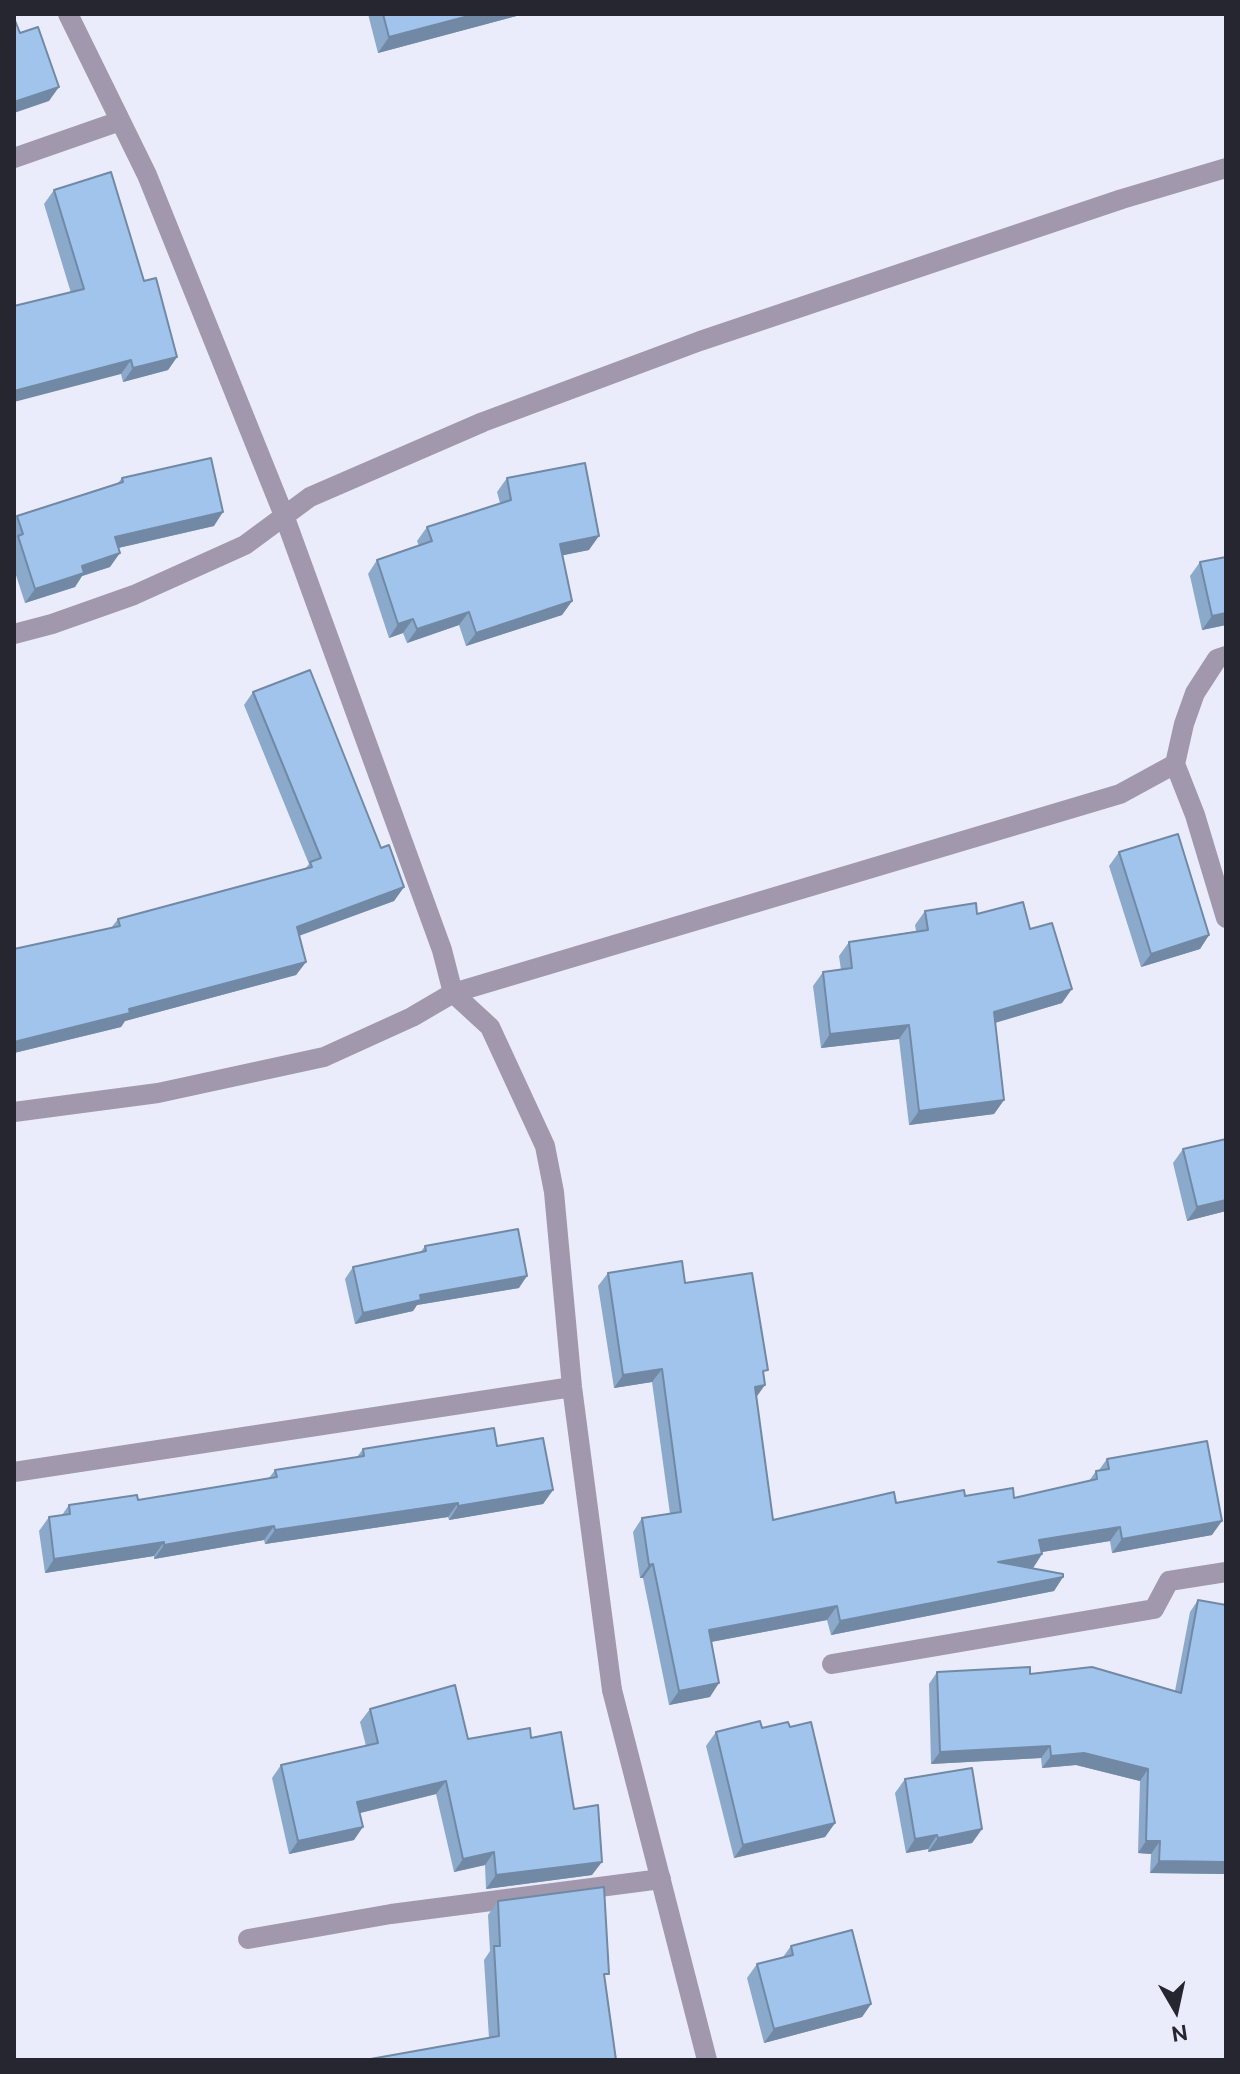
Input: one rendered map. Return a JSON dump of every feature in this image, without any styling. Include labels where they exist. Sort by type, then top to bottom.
[{"type":"street","points":[[68,14],[171,232],[285,518],[442,950],[453,993],[490,1027],[545,1146],[554,1192],[572,1387],[612,1690],[707,2060]]},
{"type":"street","points":[[14,158],[120,121]]},
{"type":"street","points":[[14,634],[134,595],[245,545],[310,497],[483,422],[700,341],[1122,199],[1226,168]]},
{"type":"street","points":[[1226,656],[1217,659],[1195,693],[1175,764],[1195,815],[1226,918]]},
{"type":"street","points":[[14,1112],[158,1093],[324,1057],[412,1017],[453,993],[1120,794],[1175,764]]},
{"type":"street","points":[[14,1472],[572,1387]]},
{"type":"street","points":[[832,1664],[1154,1609],[1169,1581],[1226,1572]]},
{"type":"street","points":[[248,1939],[391,1914],[661,1879]]},
{"type":"building","points":[[383,14],[476,14],[389,37]]},
{"type":"building","points":[[14,18],[20,33],[38,27],[59,87],[14,102]]},
{"type":"building","points":[[111,172],[144,281],[156,278],[177,357],[133,368],[131,360],[14,391],[14,306],[84,289],[54,190]]},
{"type":"building","points":[[211,458],[223,512],[115,537],[120,553],[82,566],[84,573],[35,589],[18,536],[23,534],[17,516],[123,482],[122,478]]},
{"type":"building","points":[[585,463],[599,536],[560,544],[572,601],[476,633],[469,612],[417,629],[413,619],[398,624],[377,560],[432,541],[427,527],[511,500],[507,478]]},
{"type":"building","points":[[1226,557],[1226,613],[1212,616],[1200,562]]},
{"type":"building","points":[[310,670],[381,848],[389,845],[404,887],[297,927],[306,962],[129,1009],[130,1013],[14,1042],[14,949],[120,926],[118,919],[312,867],[310,862],[321,858],[253,692]]},
{"type":"building","points":[[1178,834],[1209,935],[1151,954],[1119,852]]},
{"type":"building","points":[[1023,902],[1030,929],[1052,923],[1072,989],[994,1012],[1004,1100],[919,1111],[909,1025],[830,1034],[823,972],[852,968],[849,942],[928,930],[925,911],[976,903],[977,914]]},
{"type":"building","points":[[1226,1139],[1226,1200],[1197,1207],[1183,1149]]},
{"type":"building","points":[[518,1229],[527,1276],[420,1295],[421,1300],[363,1313],[353,1267],[426,1251],[425,1246]]},
{"type":"building","points":[[682,1261],[685,1283],[752,1273],[768,1370],[763,1371],[765,1385],[755,1387],[773,1520],[894,1492],[896,1503],[964,1490],[965,1496],[1013,1488],[1014,1498],[1097,1479],[1096,1471],[1109,1469],[1107,1459],[1207,1441],[1222,1521],[1122,1539],[1120,1527],[1039,1540],[1042,1554],[998,1562],[1063,1574],[1063,1577],[840,1621],[837,1606],[709,1630],[719,1683],[679,1691],[653,1564],[649,1565],[642,1518],[681,1512],[662,1369],[623,1375],[608,1273]]},
{"type":"building","points":[[494,1428],[497,1446],[543,1438],[553,1490],[458,1506],[458,1503],[275,1530],[274,1526],[164,1545],[164,1542],[54,1559],[49,1517],[70,1514],[69,1505],[137,1495],[138,1500],[277,1477],[275,1470],[364,1456],[363,1449]]},
{"type":"building","points":[[1198,1600],[1226,1605],[1226,1862],[1159,1861],[1160,1841],[1146,1841],[1148,1769],[1084,1753],[1051,1756],[1050,1746],[940,1752],[937,1672],[1030,1667],[1030,1674],[1092,1667],[1181,1693]]},
{"type":"building","points":[[455,1685],[468,1739],[530,1728],[531,1738],[561,1732],[574,1809],[598,1805],[602,1862],[496,1875],[494,1852],[463,1859],[446,1781],[357,1802],[363,1827],[298,1841],[281,1765],[378,1743],[370,1709]]},
{"type":"building","points":[[760,1721],[762,1728],[788,1722],[790,1727],[811,1722],[835,1823],[743,1845],[716,1732]]},
{"type":"building","points":[[972,1768],[982,1829],[938,1838],[937,1835],[915,1839],[905,1779]]},
{"type":"building","points":[[604,1887],[609,1974],[604,1974],[616,2060],[365,2060],[499,2036],[494,1946],[500,1946],[498,1901]]},
{"type":"building","points":[[852,1930],[871,2004],[774,2029],[757,1964],[793,1955],[791,1946]]}]
